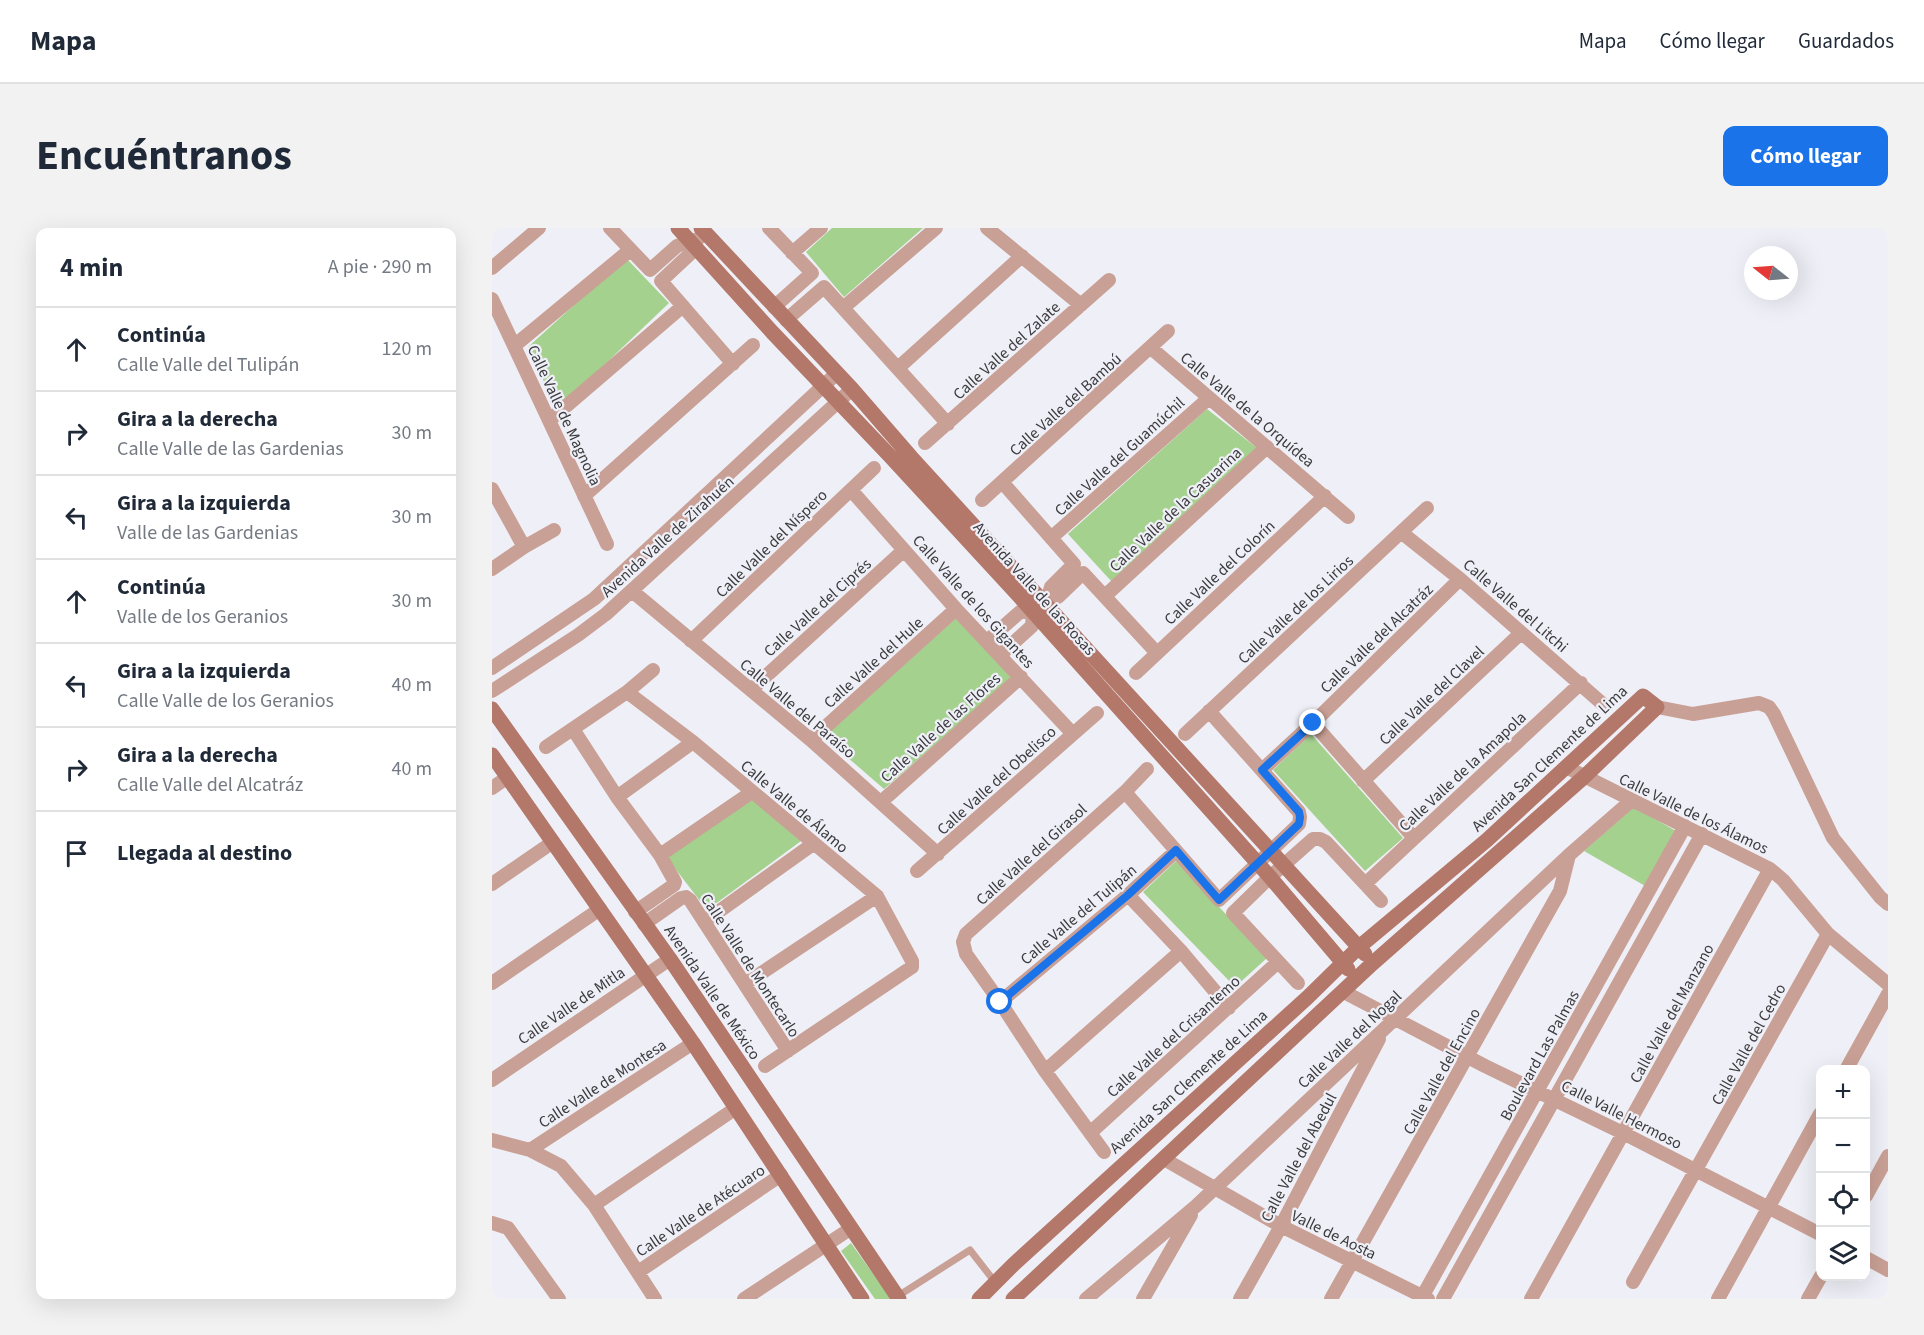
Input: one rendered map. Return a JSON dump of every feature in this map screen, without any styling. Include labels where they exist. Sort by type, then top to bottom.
[{"type":"street","points":[[492,268],[539,228]]},
{"type":"street","points":[[610,228],[650,270],[677,246],[693,243]]},
{"type":"street","name":"Avenida Valle de las Rosas","points":[[678,228],[823,387],[890,456],[1042,604],[1356,979]]},
{"type":"street","points":[[769,228],[812,273],[774,307]]},
{"type":"street","points":[[792,253],[821,228]]},
{"type":"street","points":[[843,308],[936,228]]},
{"type":"street","points":[[987,228],[1081,305]]},
{"type":"street","points":[[703,231],[693,243],[690,254],[661,281],[733,364]]},
{"type":"street","name":"Avenida Valle de las Rosas","points":[[703,231],[852,389],[1042,604],[1373,963]]},
{"type":"street","points":[[514,346],[630,250]]},
{"type":"street","points":[[898,368],[1022,256]]},
{"type":"street","name":"Calle Valle del Zalate","points":[[925,443],[1109,280]]},
{"type":"street","points":[[786,320],[824,287],[948,424]]},
{"type":"street","name":"Calle Valle de Magnolia","points":[[492,299],[607,544]]},
{"type":"street","points":[[550,420],[683,306]]},
{"type":"street","name":"Calle Valle del Bambú","points":[[982,500],[1168,331]]},
{"type":"street","points":[[584,496],[753,345]]},
{"type":"street","name":"Calle Valle de la Orquídea","points":[[1151,348],[1348,517]]},
{"type":"street","name":"Avenida Valle de Zirahuén","points":[[492,668],[594,599],[836,374]]},
{"type":"street","name":"Avenida Valle de Zirahuén","points":[[492,691],[578,636],[606,614],[852,389]]},
{"type":"street","name":"Calle Valle del Guamúchil","points":[[1051,538],[1209,398]]},
{"type":"street","name":"Calle Valle de la Casuarina","points":[[1106,595],[1267,447]]},
{"type":"street","name":"Calle Valle del Níspero","points":[[692,641],[874,468]]},
{"type":"street","points":[[1002,482],[1156,652]]},
{"type":"street","points":[[492,489],[524,547]]},
{"type":"street","name":"Calle Valle de los Gigantes","points":[[850,490],[956,609],[1073,734]]},
{"type":"street","name":"Calle Valle del Colorín","points":[[1136,673],[1325,496]]},
{"type":"street","name":"Calle Valle de los Lirios","points":[[1185,734],[1427,508]]},
{"type":"street","points":[[492,569],[554,530]]},
{"type":"street","name":"Calle Valle del Litchi","points":[[1402,532],[1460,579],[1605,706]]},
{"type":"street","name":"Calle Valle del Ciprés","points":[[752,689],[904,550]]},
{"type":"street","points":[[1000,655],[1032,626],[1051,587],[1078,568]]},
{"type":"street","name":"Calle Valle del Alcatráz","points":[[1262,770],[1460,579]]},
{"type":"street","name":"Calle Valle del Paraíso","points":[[632,591],[752,689],[938,854]]},
{"type":"street","points":[[987,641],[1020,612],[1042,604]]},
{"type":"street","name":"Calle Valle del Hule","points":[[811,740],[956,609]]},
{"type":"street","name":"Calle Valle del Clavel","points":[[1364,781],[1521,633]]},
{"type":"street","points":[[546,747],[627,692],[653,670]]},
{"type":"street","name":"Calle Valle de las Flores","points":[[881,802],[1021,677]]},
{"type":"street","name":"Calle Valle de la Amapola","points":[[1365,884],[1581,683]]},
{"type":"street","name":"Calle Valle de Álamo","points":[[627,692],[693,742],[877,896],[912,961],[912,967],[788,1051]]},
{"type":"street","name":"Avenida San Clemente de Lima","points":[[979,1299],[1359,947],[1487,840],[1643,696],[1657,707]]},
{"type":"street","points":[[1013,1299],[1373,963],[1584,777],[1657,707],[1693,714],[1759,703],[1768,707],[1774,714],[1833,838],[1888,904]]},
{"type":"street","name":"Avenida Valle de México","points":[[492,709],[670,959],[898,1298]]},
{"type":"street","points":[[1125,792],[1219,900],[1270,852],[1299,824],[1299,812],[1209,711]]},
{"type":"street","name":"Calle Valle del Obelisco","points":[[917,871],[1097,713]]},
{"type":"street","points":[[1313,723],[1414,838]]},
{"type":"street","points":[[573,729],[617,797],[660,855],[675,882],[640,918]]},
{"type":"street","points":[[617,797],[693,742]]},
{"type":"street","points":[[492,755],[693,1043],[862,1299]]},
{"type":"street","name":"Calle Valle de los Álamos","points":[[1566,767],[1770,868],[1783,880],[1828,934],[1888,984]]},
{"type":"street","name":"Calle Valle del Girasol","points":[[1000,1002],[966,954],[963,942],[966,934],[1125,792],[1147,769]]},
{"type":"street","points":[[492,788],[508,777]]},
{"type":"street","points":[[660,855],[752,792]]},
{"type":"street","name":"Calle Valle del Nogal","points":[[1086,1299],[1196,1206],[1569,855],[1632,800]]},
{"type":"street","name":"Boulevard Las Palmas","points":[[1424,1298],[1685,826]]},
{"type":"street","name":"Boulevard Las Palmas","points":[[1443,1299],[1702,834]]},
{"type":"street","points":[[1298,982],[1233,913],[1313,839],[1326,842],[1381,901]]},
{"type":"street","points":[[492,884],[553,842]]},
{"type":"street","points":[[704,922],[813,844]]},
{"type":"street","name":"Calle Valle del Tulipán","points":[[1000,1002],[1128,895],[1176,850]]},
{"type":"street","name":"Calle Valle del Encino","points":[[1331,1299],[1560,891],[1569,855]]},
{"type":"street","name":"Calle Valle del Manzano","points":[[1531,1299],[1770,868]]},
{"type":"street","points":[[1128,895],[1181,951],[1229,1008]]},
{"type":"street","points":[[745,984],[877,896]]},
{"type":"street","name":"Calle Valle de Montecarlo","points":[[640,918],[686,897],[788,1051]]},
{"type":"street","points":[[492,983],[600,909]]},
{"type":"street","name":"Calle Valle del Cedro","points":[[1634,1282],[1828,934]]},
{"type":"street","points":[[1045,1071],[1181,951]]},
{"type":"street","name":"Calle Valle de Mitla","points":[[492,1080],[670,959]]},
{"type":"street","name":"Calle Valle del Crisantemo","points":[[1090,1133],[1278,962]]},
{"type":"street","name":"Calle Valle Hermoso","points":[[1344,992],[1467,1057],[1539,1090],[1816,1231]]},
{"type":"street","points":[[1849,1065],[1888,994]]},
{"type":"street","points":[[1000,1002],[1045,1071],[1104,1152]]},
{"type":"street","name":"Calle Valle del Abedul","points":[[1240,1299],[1384,1030]]},
{"type":"street","name":"Calle Valle de Montesa","points":[[530,1150],[693,1043]]},
{"type":"street","points":[[765,1066],[788,1051]]},
{"type":"street","points":[[594,1205],[736,1108]]},
{"type":"street","points":[[1718,1299],[1818,1119]]},
{"type":"street","points":[[492,1140],[530,1150],[561,1166],[594,1205],[656,1299]]},
{"type":"street","points":[[1870,1189],[1888,1156]]},
{"type":"street","name":"Valle de Aosta","points":[[1164,1159],[1281,1226],[1424,1298]]},
{"type":"street","name":"Calle Valle de Atécuaro","points":[[638,1272],[781,1175]]},
{"type":"street","points":[[1143,1299],[1196,1206]]},
{"type":"street","points":[[492,1223],[508,1228],[560,1299]]},
{"type":"street","points":[[744,1299],[850,1229]]},
{"type":"street","points":[[1870,1260],[1888,1270]]},
{"type":"street","points":[[1809,1299],[1818,1281]]},
{"type":"lane","points":[[898,1298],[970,1250],[996,1282]]},
{"type":"green space","points":[[832,228],[923,228],[844,297],[806,252]]},
{"type":"green space","points":[[626,258],[669,303],[557,410],[528,347]]},
{"type":"green space","points":[[1207,409],[1257,448],[1112,582],[1068,534]]},
{"type":"green space","points":[[957,617],[1012,678],[884,789],[824,737]]},
{"type":"green space","points":[[1311,734],[1403,838],[1365,871],[1273,770]]},
{"type":"green space","points":[[754,799],[801,841],[707,910],[664,854]]},
{"type":"green space","points":[[1634,807],[1676,831],[1647,887],[1584,851]]},
{"type":"green space","points":[[1176,861],[1267,958],[1235,987],[1143,892]]},
{"type":"green space","points":[[851,1243],[891,1299],[875,1299],[841,1251]]},
{"type":"route","points":[[1000,1002],[1128,895],[1176,850],[1219,900],[1299,824],[1299,812],[1262,770],[1313,723]]}]
